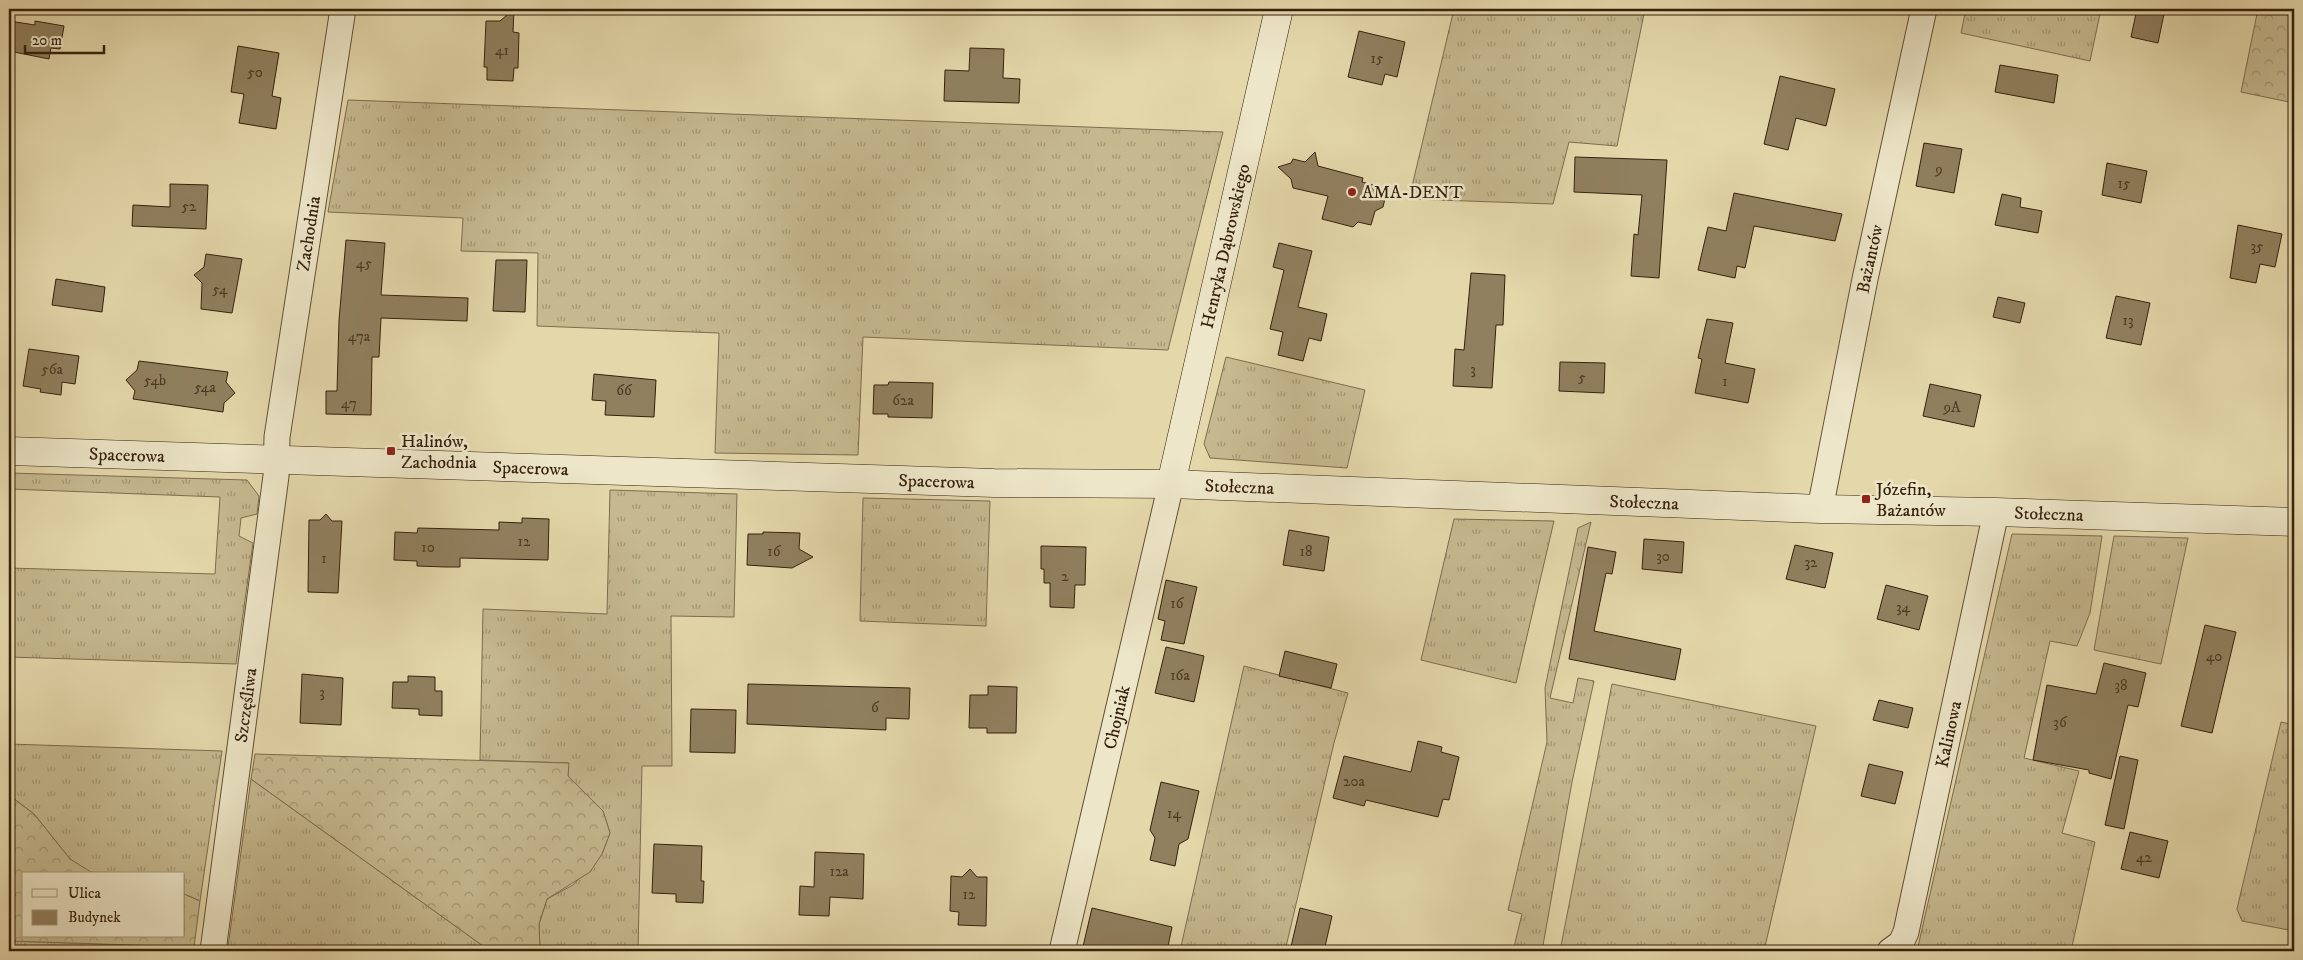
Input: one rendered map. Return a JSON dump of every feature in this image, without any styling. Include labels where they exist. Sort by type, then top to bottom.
[{"type":"street","name":"Zachodnia","points":[[277,460],[278,436],[343,9]]},
{"type":"street","name":"Henryka Dąbrowskiego","points":[[1171,484],[1280,9]]},
{"type":"street","name":"Bażantów","points":[[1820,509],[1865,279],[1924,9]]},
{"type":"street","name":"Spacerowa","points":[[9,451],[994,483]]},
{"type":"street","name":"Szczęśliwa","points":[[213,951],[277,460]]},
{"type":"street","name":"Stołeczna","points":[[994,483],[1171,484],[1820,509],[1996,512],[2294,522]]},
{"type":"street","name":"Chojniak","points":[[1062,951],[1171,484]]},
{"type":"street","name":"Kalinowa","points":[[1890,951],[1901,943],[1906,932],[1996,512]]},
{"type":"green space","points":[[1454,9],[1645,9],[1617,146],[1569,142],[1553,204],[1409,199]]},
{"type":"green space","points":[[1966,9],[2101,9],[2090,61],[1961,33]]},
{"type":"green space","points":[[2258,9],[2294,9],[2294,103],[2241,92]]},
{"type":"green space","points":[[348,100],[1223,132],[1168,350],[863,337],[858,455],[715,453],[719,333],[537,326],[538,253],[461,251],[463,218],[328,212]]},
{"type":"green space","points":[[1226,357],[1365,390],[1347,468],[1210,458],[1204,444]]},
{"type":"green space","points":[[9,473],[247,480],[259,496],[257,514],[241,518],[239,536],[253,543],[236,664],[9,657],[9,568],[215,574],[220,497],[9,489]]},
{"type":"green space","points":[[610,490],[737,494],[734,617],[671,616],[672,766],[642,766],[638,951],[540,951],[539,924],[547,899],[573,885],[602,854],[610,833],[603,811],[568,776],[568,763],[480,760],[483,609],[607,614]]},
{"type":"green space","points":[[863,498],[990,501],[986,626],[860,621]]},
{"type":"green space","points":[[1454,519],[1554,521],[1516,683],[1421,660]]},
{"type":"green space","points":[[1591,522],[1550,698],[1573,703],[1578,678],[1594,681],[1572,782],[1542,951],[1513,951],[1522,914],[1508,910],[1547,742],[1545,688],[1578,528]]},
{"type":"green space","points":[[2012,534],[2102,536],[2090,613],[2077,646],[2050,641],[2024,758],[2079,771],[2062,833],[2095,842],[2071,951],[1917,951]]},
{"type":"green space","points":[[2114,536],[2188,538],[2161,664],[2094,650]]},
{"type":"green space","points":[[1244,666],[1348,693],[1334,743],[1285,951],[1180,951]]},
{"type":"green space","points":[[1612,684],[1816,726],[1764,951],[1560,951]]},
{"type":"green space","points":[[2281,722],[2294,725],[2294,931],[2242,921],[2237,909]]},
{"type":"green space","points":[[9,744],[222,751],[200,901],[185,894],[185,872],[89,872],[70,859],[34,814],[9,795]]},
{"type":"green space","points":[[255,754],[569,763],[568,776],[603,811],[610,833],[602,854],[590,872],[547,899],[539,924],[540,951],[490,951],[251,779]]},
{"type":"green space","points":[[251,779],[490,951],[365,951],[228,947]]},
{"type":"green space","points":[[9,795],[34,814],[70,859],[91,872],[22,872],[22,938],[185,938],[185,894],[200,901],[194,947],[9,941]]},
{"type":"green space","points":[[9,941],[194,947],[193,951],[9,951]]},
{"type":"building","points":[[514,9],[513,32],[519,33],[518,68],[514,68],[513,81],[487,80],[487,67],[484,67],[486,21],[500,21]]},
{"type":"building","points":[[2137,9],[2165,9],[2158,43],[2131,37]]},
{"type":"building","points":[[9,21],[35,25],[35,21],[64,26],[60,49],[51,48],[49,59],[9,51]]},
{"type":"building","points":[[1359,31],[1405,42],[1397,77],[1385,74],[1382,85],[1348,77]]},
{"type":"building","points":[[238,46],[279,53],[272,96],[281,98],[276,129],[239,123],[244,94],[231,92]]},
{"type":"building","points":[[970,48],[1004,49],[1003,78],[1020,79],[1019,103],[944,101],[945,70],[969,71]]},
{"type":"building","points":[[2000,65],[2058,75],[2054,103],[1995,92]]},
{"type":"building","points":[[1780,76],[1835,89],[1826,126],[1796,118],[1788,150],[1764,144]]},
{"type":"building","points":[[1924,143],[1962,149],[1954,193],[1916,186]]},
{"type":"building","name":"AMA-DENT","points":[[1315,152],[1318,166],[1363,178],[1362,182],[1381,187],[1386,194],[1383,207],[1375,211],[1371,225],[1358,222],[1353,227],[1322,219],[1328,196],[1293,188],[1291,179],[1278,167],[1291,163],[1293,159],[1305,162]]},
{"type":"building","points":[[1575,157],[1667,160],[1659,278],[1631,276],[1634,234],[1638,235],[1642,195],[1574,192]]},
{"type":"building","points":[[2107,163],[2147,171],[2141,203],[2102,195]]},
{"type":"building","points":[[170,184],[208,185],[206,229],[132,226],[133,205],[170,207]]},
{"type":"building","points":[[1734,193],[1842,214],[1835,241],[1754,226],[1745,268],[1737,266],[1735,278],[1698,270],[1708,227],[1726,231]]},
{"type":"building","points":[[2002,194],[2021,198],[2020,207],[2042,211],[2038,233],[1995,225]]},
{"type":"building","points":[[2238,225],[2282,234],[2275,267],[2260,264],[2256,283],[2230,278]]},
{"type":"building","points":[[346,240],[385,243],[381,295],[468,298],[467,321],[381,318],[379,357],[372,357],[371,415],[326,414],[326,391],[337,391],[339,320]]},
{"type":"building","points":[[1279,243],[1312,251],[1298,307],[1327,314],[1321,341],[1309,338],[1303,361],[1278,355],[1283,332],[1270,329],[1284,270],[1273,267]]},
{"type":"building","points":[[206,254],[242,259],[232,313],[201,309],[202,283],[194,275],[204,267]]},
{"type":"building","points":[[496,260],[527,260],[525,312],[493,311]]},
{"type":"building","points":[[1471,273],[1505,275],[1503,325],[1496,325],[1492,388],[1453,386],[1455,349],[1464,350]]},
{"type":"building","points":[[56,279],[105,287],[102,312],[52,305]]},
{"type":"building","points":[[2116,296],[2150,303],[2141,345],[2106,338]]},
{"type":"building","points":[[1998,297],[2025,303],[2020,323],[1993,317]]},
{"type":"building","points":[[1707,319],[1733,323],[1725,363],[1755,369],[1748,403],[1695,393],[1702,359],[1698,358]]},
{"type":"building","points":[[29,349],[79,356],[75,384],[62,382],[61,395],[40,392],[41,389],[23,386]]},
{"type":"building","points":[[139,361],[228,372],[226,382],[235,393],[224,403],[223,412],[133,399],[135,391],[126,380],[137,370]]},
{"type":"building","points":[[1560,362],[1605,363],[1604,393],[1559,391]]},
{"type":"building","points":[[594,374],[656,380],[654,417],[605,415],[606,401],[592,400]]},
{"type":"building","points":[[889,382],[933,383],[932,418],[888,417],[888,414],[873,414],[874,385],[888,385]]},
{"type":"building","points":[[1930,384],[1981,395],[1974,427],[1923,416]]},
{"type":"building","points":[[326,514],[332,521],[342,521],[338,593],[308,592],[309,520],[320,520]]},
{"type":"building","points":[[522,518],[549,519],[548,560],[460,558],[460,567],[446,567],[417,566],[417,561],[394,560],[395,532],[417,533],[418,528],[499,530],[499,522],[522,523]]},
{"type":"building","points":[[1289,530],[1329,537],[1324,571],[1283,565]]},
{"type":"building","points":[[763,532],[800,533],[799,549],[813,557],[792,568],[747,565],[748,534],[763,534]]},
{"type":"building","points":[[1644,539],[1684,542],[1682,573],[1642,569]]},
{"type":"building","points":[[1795,545],[1833,553],[1825,588],[1786,579]]},
{"type":"building","points":[[1041,546],[1086,547],[1085,585],[1075,585],[1074,608],[1050,607],[1050,583],[1044,583],[1044,569],[1041,569]]},
{"type":"building","points":[[1588,547],[1616,552],[1612,574],[1606,573],[1594,631],[1681,649],[1675,680],[1569,659]]},
{"type":"building","points":[[1166,580],[1197,587],[1184,644],[1161,640],[1165,621],[1158,619]]},
{"type":"building","points":[[1886,585],[1928,596],[1919,630],[1877,619]]},
{"type":"building","points":[[2205,625],[2236,632],[2212,733],[2181,726]]},
{"type":"building","points":[[1166,647],[1204,656],[1194,702],[1155,693]]},
{"type":"building","points":[[1285,651],[1337,664],[1331,688],[1279,676]]},
{"type":"building","points":[[2104,663],[2146,673],[2138,707],[2128,705],[2111,779],[2089,773],[2089,770],[2033,760],[2047,685],[2096,694]]},
{"type":"building","points":[[302,674],[343,678],[341,725],[300,723]]},
{"type":"building","points":[[408,676],[435,677],[435,691],[442,691],[442,716],[419,715],[419,709],[392,708],[393,682],[408,682]]},
{"type":"building","points":[[748,684],[910,688],[909,719],[886,718],[886,730],[747,724]]},
{"type":"building","points":[[988,686],[1017,687],[1016,733],[987,733],[987,728],[969,728],[970,695],[988,695]]},
{"type":"building","points":[[1879,700],[1913,708],[1908,728],[1873,720]]},
{"type":"building","points":[[691,709],[736,710],[735,753],[690,752]]},
{"type":"building","points":[[1418,741],[1442,747],[1441,752],[1459,757],[1449,800],[1443,799],[1438,817],[1366,800],[1364,806],[1333,798],[1344,756],[1411,772]]},
{"type":"building","points":[[2120,756],[2138,760],[2124,829],[2105,825]]},
{"type":"building","points":[[1869,764],[1903,772],[1895,804],[1861,796]]},
{"type":"building","points":[[1161,782],[1199,791],[1188,839],[1179,844],[1175,866],[1150,860],[1155,838],[1150,830]]},
{"type":"building","points":[[2130,832],[2168,841],[2159,878],[2121,869]]},
{"type":"building","points":[[654,844],[702,846],[701,881],[704,881],[703,903],[676,902],[676,894],[652,893]]},
{"type":"building","points":[[815,852],[864,854],[863,899],[830,897],[829,916],[799,915],[800,886],[814,887]]},
{"type":"building","points":[[970,869],[977,877],[987,877],[986,926],[958,925],[959,912],[950,911],[951,876],[962,877]]},
{"type":"building","points":[[1092,908],[1172,927],[1167,951],[1082,951]]},
{"type":"building","points":[[1300,908],[1332,916],[1324,951],[1290,951]]},
{"type":"place","name":"AMA-DENT","points":[[1352,192]]},
{"type":"place","name":"Halinów, Zachodnia","points":[[391,451]]},
{"type":"place","name":"Józefin, Bażantów","points":[[1866,499]]}]
